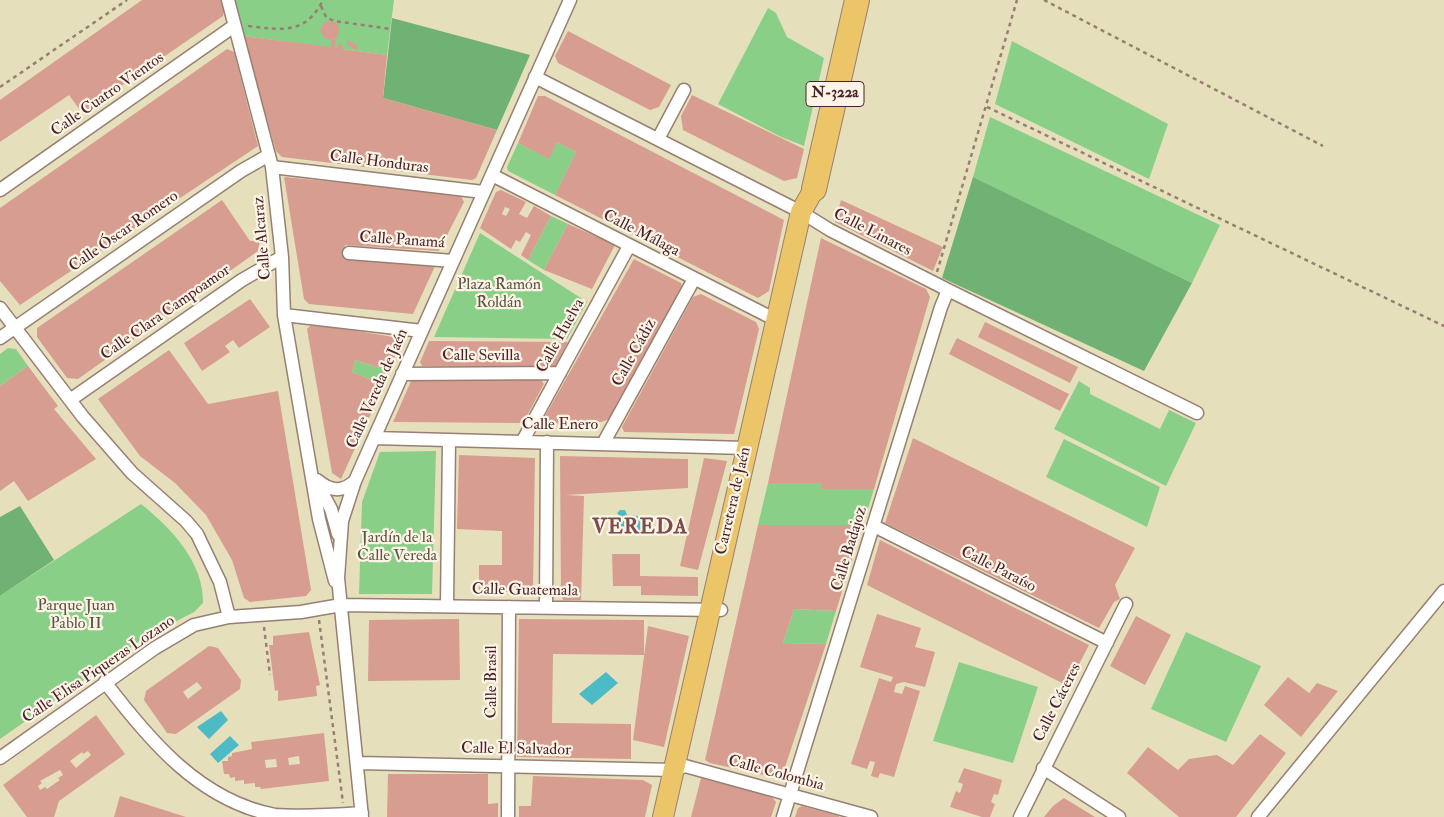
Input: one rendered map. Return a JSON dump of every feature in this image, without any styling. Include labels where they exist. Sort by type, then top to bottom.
[{"type":"highway","name":"Carretera de Jaén","points":[[814,189],[856,0]]},
{"type":"main road","name":"Carretera de Jaén","points":[[714,610],[746,448],[776,320],[814,189]]},
{"type":"main road","name":"Carretera de Jaén","points":[[663,817],[679,768],[806,215]]},
{"type":"main road","name":"Carretera de Jaén","points":[[674,817],[679,768]]},
{"type":"street","name":"Calle Alcaraz","points":[[228,0],[271,161],[282,257],[284,315],[320,519],[340,605]]},
{"type":"street","name":"Calle Vereda de Jaén","points":[[362,815],[338,578],[342,521],[355,481],[570,0]]},
{"type":"street","name":"Calle Cuatro Vientos","points":[[0,190],[234,26]]},
{"type":"street","name":"Calle Linares","points":[[535,77],[806,215],[934,283],[1197,413]]},
{"type":"street","points":[[658,139],[684,90]]},
{"type":"street","name":"Calle Honduras","points":[[271,161],[483,192]]},
{"type":"street","name":"Calle Óscar Romero","points":[[0,338],[241,170],[271,161]]},
{"type":"street","name":"Calle Málaga","points":[[492,176],[776,320]]},
{"type":"street","name":"Calle Huelva","points":[[522,442],[629,246]]},
{"type":"street","name":"Calle Panamá","points":[[348,253],[453,261]]},
{"type":"street","name":"Calle Clara Campoamor","points":[[70,400],[242,280],[282,257]]},
{"type":"street","name":"Calle Cádiz","points":[[604,442],[694,279]]},
{"type":"street","name":"Calle Badajoz","points":[[783,817],[941,307],[948,290]]},
{"type":"street","points":[[0,308],[70,400],[132,473],[166,502],[197,534],[220,582],[229,617]]},
{"type":"street","points":[[284,315],[422,331]]},
{"type":"street","name":"Calle Sevilla","points":[[402,374],[560,373]]},
{"type":"street","name":"Calle Enero","points":[[374,438],[604,442],[746,448]]},
{"type":"street","points":[[447,605],[448,440]]},
{"type":"street","points":[[546,608],[547,442]]},
{"type":"street","name":"Calle Alcaraz","points":[[313,477],[331,509],[340,542]]},
{"type":"street","points":[[313,477],[324,486],[335,490],[347,489],[355,481]]},
{"type":"street","name":"Calle Paraíso","points":[[874,526],[1107,643]]},
{"type":"street","points":[[1258,817],[1444,591]]},
{"type":"street","name":"Calle Cáceres","points":[[1020,817],[1126,604]]},
{"type":"street","name":"Calle Guatemala","points":[[340,605],[714,610]]},
{"type":"street","name":"Calle Elisa Piqueras Lozano","points":[[0,758],[105,682],[155,648],[194,625],[229,617],[318,609],[340,605]]},
{"type":"street","name":"Calle Brasil","points":[[508,817],[509,607]]},
{"type":"street","points":[[105,682],[174,763],[222,795],[241,805],[275,815],[317,817],[344,814],[362,815]]},
{"type":"street","name":"Calle El Salvador","points":[[358,763],[679,768]]},
{"type":"street","name":"Calle Colombia","points":[[679,768],[789,794],[871,817]]},
{"type":"street","points":[[1043,768],[1119,817]]},
{"type":"path","points":[[0,87],[128,0]]},
{"type":"path","points":[[234,26],[292,28],[303,25],[321,6],[323,0]]},
{"type":"path","points":[[934,283],[1017,0]]},
{"type":"path","points":[[1044,0],[1323,146]]},
{"type":"path","points":[[321,6],[326,17],[334,21],[391,29]]},
{"type":"path","points":[[987,107],[1444,326]]},
{"type":"path","points":[[318,609],[344,814]]},
{"type":"path","points":[[262,615],[270,675]]},
{"type":"green space","points":[[235,0],[394,0],[387,55],[243,36]]},
{"type":"green space","points":[[768,8],[776,13],[787,37],[824,58],[804,146],[781,137],[718,104]]},
{"type":"green space","points":[[392,18],[530,55],[497,130],[383,98]]},
{"type":"green space","points":[[1012,41],[1168,124],[1149,179],[995,104]]},
{"type":"green space","points":[[990,117],[1220,225],[1192,283],[973,177]]},
{"type":"green space","points":[[557,142],[576,152],[555,195],[508,171],[507,167],[518,143],[548,158]]},
{"type":"green space","points":[[973,177],[1192,283],[1144,371],[942,278]]},
{"type":"green space","points":[[551,216],[568,224],[544,270],[528,260]]},
{"type":"green space","name":"Plaza Ramón Roldán","points":[[480,233],[587,302],[567,339],[434,337]]},
{"type":"green space","points":[[8,348],[16,349],[28,366],[0,386],[0,354]]},
{"type":"green space","points":[[355,360],[390,371],[384,385],[352,372]]},
{"type":"green space","points":[[1079,381],[1090,388],[1090,394],[1160,429],[1169,410],[1196,423],[1166,486],[1054,429]]},
{"type":"green space","points":[[1064,439],[1160,487],[1147,527],[1046,477]]},
{"type":"green space","name":"Jardín de la Calle Vereda","points":[[436,451],[432,594],[359,594],[362,502],[380,452]]},
{"type":"green space","points":[[768,483],[821,483],[821,489],[874,489],[863,525],[758,525]]},
{"type":"green space","name":"Parque Juan Pablo II","points":[[141,504],[184,547],[198,574],[202,588],[203,603],[194,612],[144,638],[0,739],[0,596]]},
{"type":"green space","points":[[20,506],[54,560],[0,596],[0,517]]},
{"type":"green space","points":[[794,609],[836,611],[826,644],[783,643]]},
{"type":"green space","points":[[1186,632],[1261,666],[1226,742],[1151,709]]},
{"type":"green space","points":[[959,662],[1038,687],[1013,763],[933,741]]},
{"type":"water","points":[[620,510],[625,510],[627,515],[648,517],[647,533],[633,532],[623,535],[620,531],[622,519],[617,513]]},
{"type":"water","points":[[606,672],[618,683],[592,705],[579,694]]},
{"type":"water","points":[[221,711],[228,720],[209,739],[197,727]]},
{"type":"water","points":[[230,736],[239,745],[218,763],[210,754]]},
{"type":"building","points":[[142,0],[221,0],[224,10],[223,16],[82,113],[69,95],[0,142],[0,100]]},
{"type":"building","points":[[328,21],[336,22],[339,27],[338,37],[331,40],[324,38],[320,30],[324,23]]},
{"type":"building","points":[[568,31],[671,85],[659,107],[650,110],[558,63],[555,56]]},
{"type":"building","points":[[243,36],[331,47],[331,40],[336,40],[335,48],[337,48],[338,44],[342,44],[342,49],[387,55],[383,98],[497,130],[476,178],[472,180],[282,157],[276,151]]},
{"type":"building","points":[[348,40],[358,46],[356,50],[346,44]]},
{"type":"building","points":[[227,49],[234,52],[258,146],[20,305],[0,281],[0,208]]},
{"type":"building","points":[[692,95],[804,149],[797,178],[784,181],[683,130],[681,116]]},
{"type":"building","points":[[538,96],[545,96],[784,220],[769,291],[758,298],[555,195],[576,152],[557,142],[549,159],[518,143]]},
{"type":"building","points":[[284,177],[460,194],[464,202],[439,251],[345,245],[344,257],[436,264],[413,314],[309,304],[304,299]]},
{"type":"building","points":[[501,190],[526,202],[519,214],[527,218],[534,206],[551,216],[528,260],[521,255],[531,235],[526,232],[520,242],[516,240],[511,249],[480,228],[496,192]],"holes":[[[505,207],[510,209],[506,216],[502,214]]]},
{"type":"building","points":[[222,200],[250,241],[260,240],[258,251],[78,379],[67,378],[37,337],[37,328]]},
{"type":"building","points":[[841,200],[943,247],[933,271],[835,222]]},
{"type":"building","points":[[568,224],[615,245],[592,289],[544,270]]},
{"type":"building","points":[[821,238],[926,289],[930,297],[874,489],[821,489],[821,483],[768,483]]},
{"type":"building","points":[[634,259],[681,283],[682,287],[610,419],[601,422],[549,424],[545,416]]},
{"type":"building","points":[[701,294],[756,322],[759,329],[734,434],[624,432],[622,427],[693,297]]},
{"type":"building","points":[[250,299],[270,327],[239,348],[233,340],[225,346],[230,352],[202,371],[184,343]]},
{"type":"building","points":[[985,322],[1078,367],[1070,383],[978,337]]},
{"type":"building","points":[[312,324],[394,337],[399,345],[390,371],[355,360],[352,372],[384,385],[341,479],[332,473],[307,329]]},
{"type":"building","points":[[957,338],[1069,394],[1060,411],[949,354]]},
{"type":"building","points":[[429,341],[568,342],[554,368],[422,366],[420,362]]},
{"type":"building","points":[[169,350],[208,404],[278,391],[311,590],[306,596],[250,602],[244,598],[232,560],[206,515],[175,483],[140,456],[98,399]]},
{"type":"building","points":[[28,366],[58,406],[54,409],[96,459],[28,501],[14,481],[0,491],[0,386]]},
{"type":"building","points":[[412,379],[541,380],[544,384],[523,423],[393,422]]},
{"type":"building","points":[[913,438],[1135,548],[1115,585],[1120,599],[1114,602],[1099,628],[885,523]]},
{"type":"building","points":[[459,455],[535,458],[533,591],[479,593],[479,565],[502,565],[502,531],[457,529]]},
{"type":"building","points":[[560,456],[688,459],[688,488],[565,495],[584,496],[581,600],[563,600],[561,594]]},
{"type":"building","points":[[704,458],[727,461],[698,570],[680,566]]},
{"type":"building","points":[[758,525],[863,525],[836,611],[794,609],[783,643],[826,644],[781,779],[710,763],[705,760]]},
{"type":"building","points":[[880,540],[1089,645],[1068,686],[867,585]]},
{"type":"building","points":[[612,554],[640,554],[640,576],[698,577],[698,596],[641,595],[641,586],[613,586]]},
{"type":"building","points":[[877,614],[921,628],[915,647],[935,652],[925,687],[904,682],[896,684],[894,692],[902,694],[905,686],[920,691],[894,777],[880,773],[878,778],[871,776],[875,762],[870,761],[867,769],[851,764],[879,678],[891,682],[893,677],[860,667]]},
{"type":"building","points":[[1136,616],[1171,635],[1145,685],[1110,666]]},
{"type":"building","points":[[459,619],[460,680],[368,681],[369,620]]},
{"type":"building","points":[[519,619],[644,620],[644,655],[553,654],[552,723],[631,724],[631,759],[517,757]]},
{"type":"building","points":[[648,626],[689,636],[664,747],[633,740]]},
{"type":"building","points":[[309,632],[320,685],[316,686],[317,696],[278,701],[278,690],[275,691],[269,645],[273,645],[273,636]]},
{"type":"building","points":[[209,646],[218,648],[241,680],[240,689],[176,734],[167,733],[144,700],[146,691]],"holes":[[[197,682],[202,688],[188,699],[183,692]]]},
{"type":"building","points":[[1288,677],[1309,693],[1317,683],[1338,691],[1301,737],[1264,705]]},
{"type":"building","points":[[96,715],[125,754],[59,801],[54,817],[27,817],[3,785]],"holes":[[[88,751],[91,755],[76,768],[70,761],[82,752],[83,754]],[[60,770],[63,775],[58,778],[60,780],[47,789],[45,787],[40,790],[38,786],[42,783],[40,781]]]},
{"type":"building","points":[[324,733],[329,781],[261,789],[260,787],[255,787],[255,783],[244,784],[244,780],[235,781],[235,777],[230,778],[229,774],[224,774],[222,761],[228,761],[228,757],[232,756],[232,753],[252,749],[251,742]],"holes":[[[299,756],[300,764],[289,765],[288,758]],[[276,759],[277,767],[266,768],[265,760]]]},
{"type":"building","points":[[1260,734],[1286,753],[1236,817],[1179,817],[1127,773],[1148,747],[1178,770],[1189,759],[1217,755],[1233,765]]},
{"type":"building","points":[[964,768],[1002,780],[998,795],[994,794],[991,802],[995,804],[990,817],[982,817],[950,807],[956,791],[960,793],[963,784],[958,782]]},
{"type":"building","points":[[388,774],[488,774],[488,804],[498,803],[498,817],[387,817]]},
{"type":"building","points":[[533,776],[643,780],[652,785],[645,817],[519,817],[519,806],[531,806]]},
{"type":"building","points":[[701,778],[772,797],[776,802],[771,817],[691,817]]},
{"type":"building","points":[[120,796],[186,817],[114,817]]},
{"type":"building","points":[[1064,798],[1095,817],[1044,817],[1053,806]]},
{"type":"building","points":[[802,806],[839,817],[795,817],[798,808]]},
{"type":"district","name":"VEREDA","points":[[640,528]]}]
